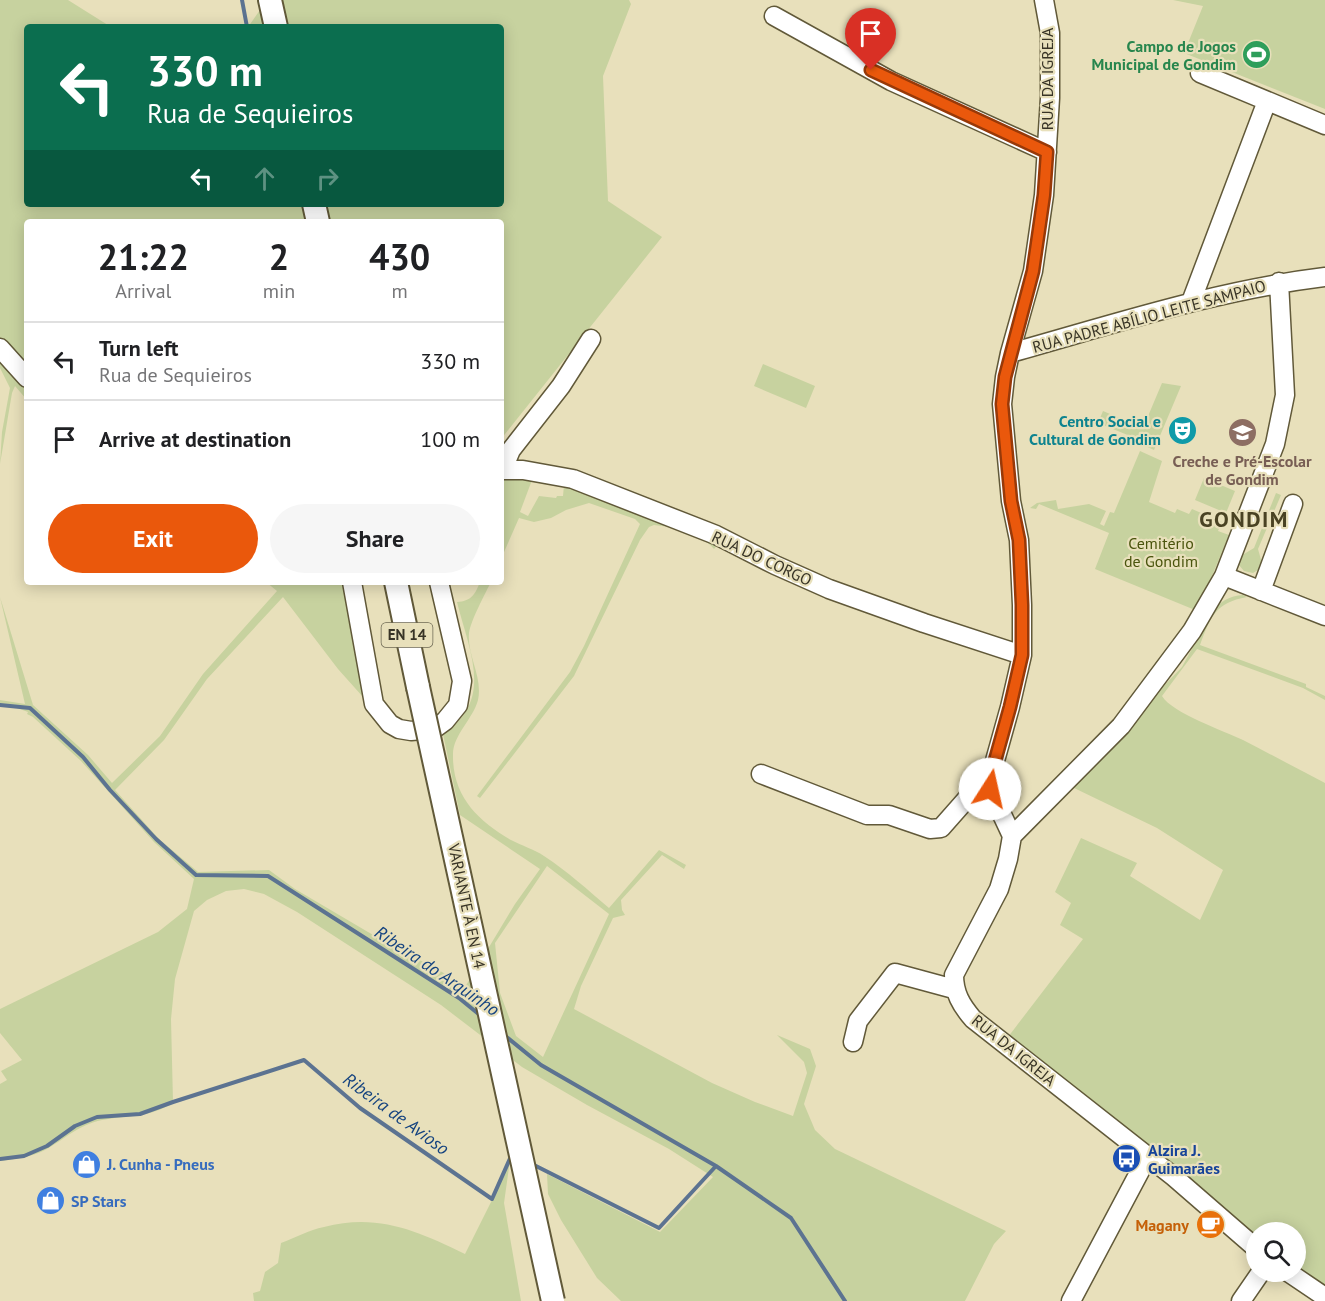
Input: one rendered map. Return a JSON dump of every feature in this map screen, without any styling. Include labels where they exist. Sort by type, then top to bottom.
[{"type":"main road","points":[[270,0],[275,24]]},
{"type":"main road","name":"VARIANTE À EN 14","points":[[397,585],[553,1301]]},
{"type":"street","name":"RUA DA IGREJA","points":[[990,789],[991,775],[1022,655],[1019,540],[1011,501],[1002,404],[1010,353],[1033,271],[1044,195],[1050,33],[1044,0]]},
{"type":"street","points":[[774,16],[891,81],[1047,152]]},
{"type":"street","points":[[1200,73],[1325,125]]},
{"type":"street","points":[[1191,302],[1267,101]]},
{"type":"street","name":"RUA PADRE ABÍLIO LEITE SAMPAIO","points":[[1010,353],[1191,302],[1279,282],[1325,277]]},
{"type":"street","points":[[853,1042],[858,1021],[895,973],[954,988],[954,975],[999,889],[1012,836],[1121,726],[1192,631],[1224,576],[1275,444],[1285,395],[1279,282]]},
{"type":"street","points":[[504,465],[511,450],[561,386],[591,339]]},
{"type":"street","points":[[0,348],[24,375]]},
{"type":"street","name":"RUA DO CORGO","points":[[504,469],[573,478],[716,535],[829,589],[1022,655]]},
{"type":"street","points":[[1261,591],[1293,504]]},
{"type":"street","points":[[1224,576],[1325,616]]},
{"type":"street","points":[[353,585],[374,704],[390,724],[399,729],[411,731],[434,729],[445,721],[458,705],[462,681],[440,585]]},
{"type":"street","points":[[761,774],[867,815],[889,815],[930,829],[941,828],[971,794],[990,789],[1012,836]]},
{"type":"street","name":"RUA DA IGREJA","points":[[954,988],[962,1007],[973,1019],[1148,1156],[1246,1240]]},
{"type":"street","points":[[1071,1301],[1148,1156]]},
{"type":"street","points":[[1241,1301],[1254,1282]]},
{"type":"street","points":[[1303,1282],[1325,1297]]},
{"type":"green space","points":[[0,0],[68,0],[106,24],[24,24],[24,207],[504,207],[504,24],[250,24],[267,0],[629,0],[631,4],[603,76],[608,201],[662,237],[504,435],[504,219],[24,219],[24,360],[20,364],[0,340]]},
{"type":"green space","name":"Campo de Jogos Municipal de Gondim","points":[[1173,0],[1325,0],[1325,109],[1184,53],[1203,6]]},
{"type":"green space","points":[[0,355],[24,383],[24,396],[15,386],[0,464],[2,432],[10,388],[0,368]]},
{"type":"green space","points":[[763,364],[815,386],[806,408],[754,386]]},
{"type":"green space","points":[[1162,383],[1181,386],[1154,450],[1139,443],[1140,440],[1098,423],[1103,411],[1143,428]]},
{"type":"green space","name":"Cemitério de Gondim","points":[[1140,451],[1162,461],[1149,502],[1175,513],[1177,509],[1189,514],[1192,509],[1222,522],[1218,531],[1229,535],[1195,610],[1095,569],[1109,533],[1039,504],[1036,509],[1030,508],[1037,503],[1056,500],[1058,509],[1089,504],[1106,511],[1100,524],[1104,526],[1110,512],[1114,513]]},
{"type":"green space","points":[[522,474],[532,480],[520,512],[528,516],[539,496],[556,498],[563,496],[564,485],[589,492],[645,515],[648,514],[719,543],[714,549],[709,543],[687,532],[662,526],[649,527],[640,540],[574,676],[480,798],[477,796],[570,672],[640,524],[635,519],[589,503],[534,522],[519,518],[504,552],[504,478]]},
{"type":"green space","points":[[1204,478],[1235,491],[1226,513],[1195,500]]},
{"type":"green space","points":[[1276,493],[1281,495],[1258,549],[1263,567],[1253,573],[1244,571],[1238,564],[1239,557],[1254,548]]},
{"type":"green space","points":[[270,585],[344,585],[363,697],[338,669],[283,597],[207,679],[164,740],[115,790],[159,839],[198,872],[269,870],[295,889],[453,978],[465,987],[515,904],[540,869],[460,815],[443,734],[459,721],[469,706],[473,690],[472,660],[478,683],[478,700],[456,740],[453,754],[454,769],[462,795],[478,816],[499,833],[553,862],[609,908],[659,850],[686,865],[684,869],[662,855],[621,900],[625,915],[613,918],[581,986],[574,1009],[712,1083],[793,1116],[807,1073],[804,1062],[777,1035],[810,1049],[816,1066],[804,1104],[815,1130],[835,1149],[1006,1231],[994,1244],[965,1301],[621,1301],[597,1278],[561,1220],[548,1194],[547,1174],[660,1232],[713,1177],[669,1149],[522,1067],[441,1005],[297,912],[264,894],[244,889],[226,891],[207,900],[194,911],[175,979],[171,1019],[173,1102],[157,1111],[93,1122],[40,1152],[0,1161],[0,1084],[7,1080],[1,1071],[22,1060],[0,1033],[0,1009],[158,932],[187,909],[194,879],[154,842],[81,761],[27,714],[28,712],[0,706],[0,700],[25,704],[0,597],[33,705],[88,755],[112,783],[160,736],[203,674],[277,591]],"holes":[[[547,866],[609,914],[543,1057],[516,1036],[500,993],[495,943]]]},
{"type":"green space","points":[[478,585],[490,585],[475,614],[470,628],[470,648],[457,602],[472,596]]},
{"type":"green space","points":[[1243,595],[1247,597],[1228,603],[1216,612],[1207,626],[1200,645],[1306,684],[1306,687],[1325,696],[1325,700],[1303,688],[1197,649],[1162,696],[1176,709],[1187,715],[1243,740],[1325,783],[1325,1289],[1306,1276],[1306,1222],[1246,1222],[1246,1230],[1117,1120],[1008,1037],[1083,939],[1060,925],[1071,903],[1055,892],[1081,838],[1137,863],[1130,876],[1200,920],[1223,870],[1157,828],[1072,787],[1082,771],[1182,667],[1215,608],[1234,597]]},
{"type":"green space","points":[[511,1153],[504,1203],[521,1301],[254,1301],[253,1293],[260,1291],[265,1272],[278,1263],[281,1243],[324,1227],[344,1223],[380,1223],[414,1232],[465,1254],[492,1200]]},
{"type":"waterway","points":[[242,0],[246,24]]},
{"type":"waterway","name":"Ribeira do Arquinho","points":[[0,705],[30,708],[83,757],[156,839],[196,875],[268,876],[459,998],[481,1016]]},
{"type":"waterway","name":"Ribeira do Arquinho","points":[[503,1034],[541,1065],[716,1166],[791,1218],[845,1301]]},
{"type":"waterway","name":"Ribeira de Avioso","points":[[0,1159],[24,1156],[47,1146],[75,1126],[97,1117],[140,1114],[304,1060],[360,1108],[492,1199],[512,1154]]},
{"type":"waterway","name":"Ribeira de Avioso","points":[[532,1164],[659,1228],[716,1166]]},
{"type":"place","name":"Campo de Jogos Municipal de Gondim","points":[[1257,55]]},
{"type":"place","name":"Centro Social e Cultural de Gondim","points":[[1182,430]]},
{"type":"place","name":"Creche e Pré-Escolar de Gondim","points":[[1242,433]]},
{"type":"place","name":"Alzira J. Guimarães","points":[[1127,1159]]},
{"type":"place","name":"J. Cunha - Pneus","points":[[86,1164]]},
{"type":"place","name":"SP Stars","points":[[50,1201]]},
{"type":"place","name":"Magany","points":[[1210,1225]]},
{"type":"district","name":"GONDIM","points":[[1244,519]]},
{"type":"route","points":[[871,70],[1047,152],[1044,195],[1033,271],[1005,377],[1002,404],[1011,501],[1019,540],[1022,655],[995,758],[990,789]]}]
